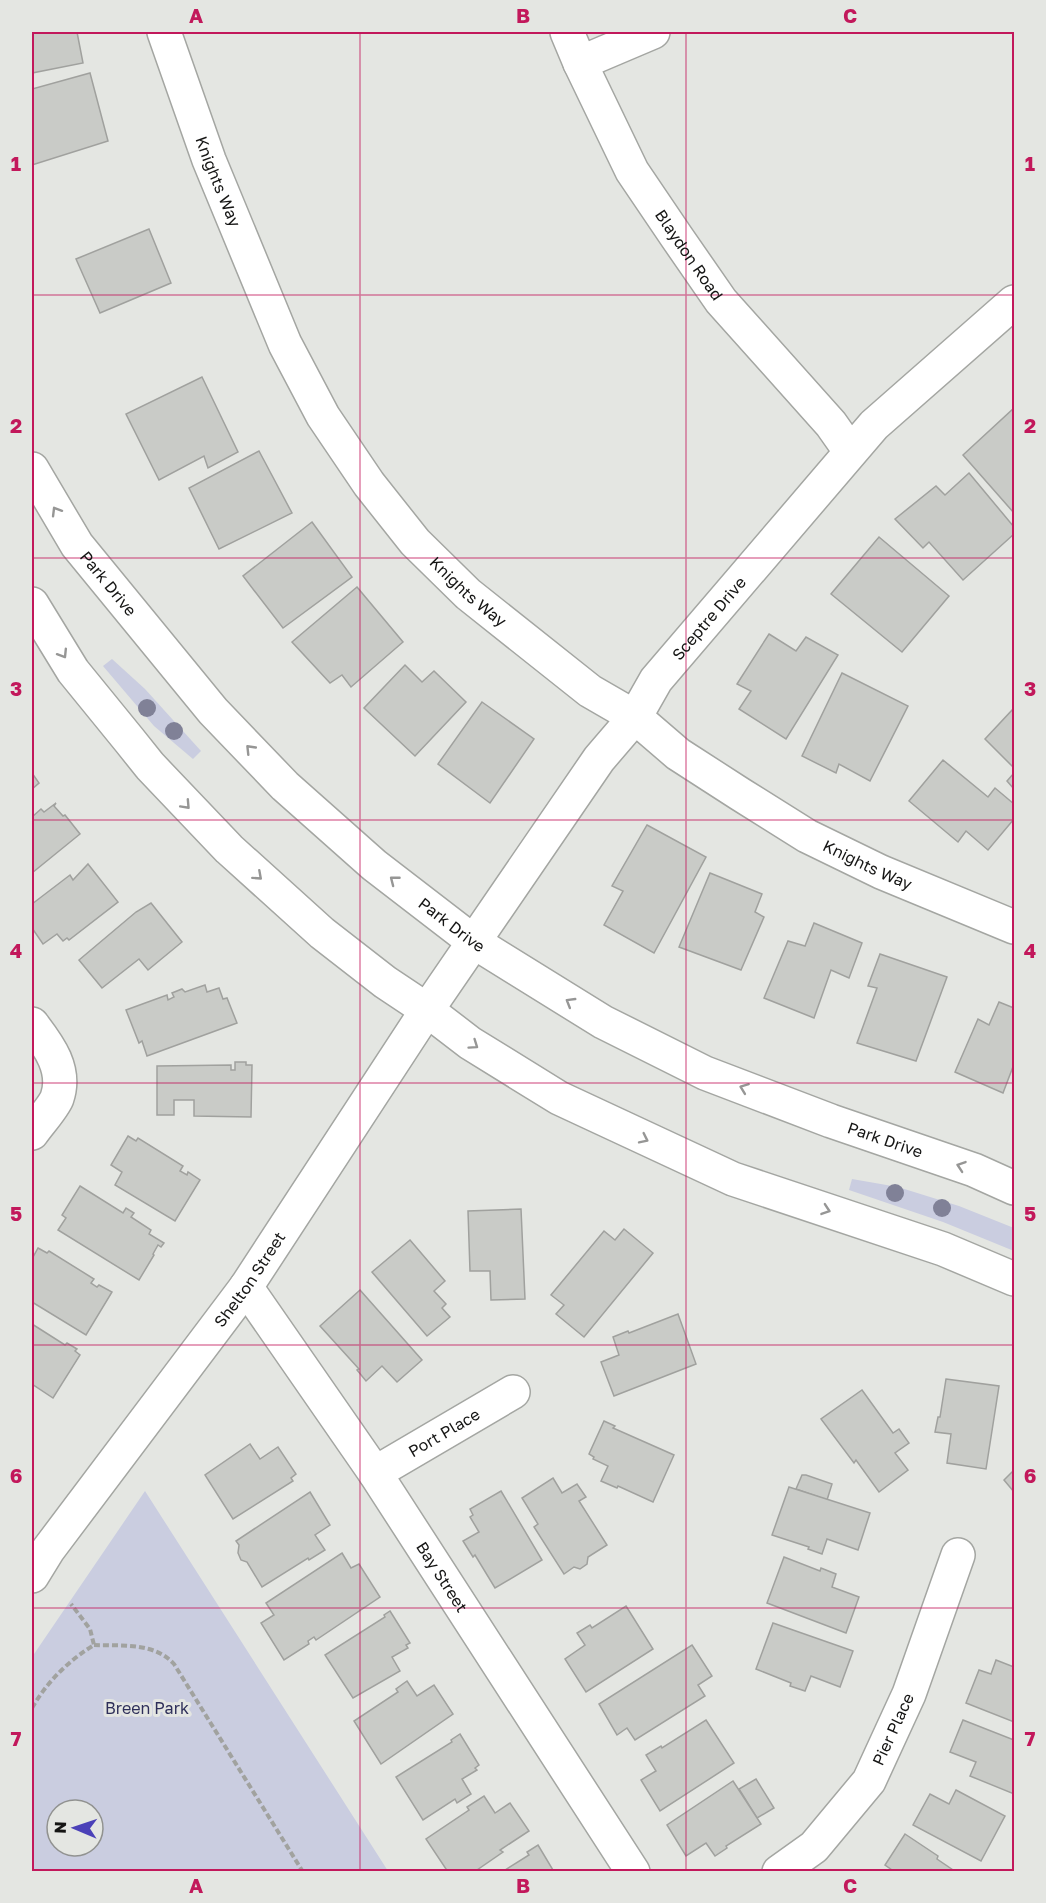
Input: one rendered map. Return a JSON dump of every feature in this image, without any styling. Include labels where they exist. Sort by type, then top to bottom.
[{"type":"street","name":"Knights Way","points":[[164,32],[209,160],[285,344],[323,416],[369,484],[415,542],[468,594],[590,691],[635,717],[678,754],[807,836],[881,872],[1014,927]]},
{"type":"street","name":"Blaydon Road","points":[[567,32],[632,171],[675,236],[721,301],[831,424],[850,451]]},
{"type":"street","points":[[580,63],[653,32]]},
{"type":"street","name":"Sceptre Drive","points":[[452,975],[599,759],[635,717],[656,680],[874,425],[1014,302]]},
{"type":"street","name":"Park Drive","points":[[32,469],[77,545],[213,711],[285,786],[357,849],[474,942],[603,1022],[705,1073],[831,1121],[974,1170],[1014,1188]]},
{"type":"street","points":[[32,604],[80,680],[150,766],[216,836],[322,933],[470,1043],[559,1098],[733,1179],[943,1249],[1014,1279]]},
{"type":"street","name":"Shelton Street","points":[[37,1555],[246,1287],[452,975]]},
{"type":"street","points":[[32,1024],[50,1047],[59,1072],[57,1098],[32,1133]]},
{"type":"street","name":"Bay Street","points":[[246,1287],[375,1473],[633,1872]]},
{"type":"street","name":"Port Place","points":[[375,1473],[513,1392]]},
{"type":"street","name":"Pier Place","points":[[779,1872],[814,1847],[869,1781],[909,1694],[958,1555]]},
{"type":"path","points":[[71,1604],[90,1629],[94,1645]]},
{"type":"path","points":[[32,1708],[62,1669],[94,1645],[142,1647],[165,1655],[174,1664],[303,1872]]},
{"type":"green space","points":[[112,659],[145,689],[201,751],[193,759],[154,726],[103,666]]},
{"type":"green space","points":[[852,1179],[898,1187],[959,1206],[1014,1228],[1014,1251],[943,1222],[849,1190]]},
{"type":"green space","name":"Breen Park","points":[[145,1491],[388,1871],[32,1871],[32,1657]]},
{"type":"building","points":[[32,32],[77,32],[83,63],[32,73]]},
{"type":"building","points":[[90,73],[108,141],[32,165],[32,89]]},
{"type":"building","points":[[149,229],[171,283],[100,313],[76,259]]},
{"type":"building","points":[[202,377],[238,452],[208,468],[204,456],[159,480],[126,414]]},
{"type":"building","points":[[1014,408],[1014,513],[963,455]]},
{"type":"building","points":[[259,451],[292,513],[219,549],[189,488]]},
{"type":"building","points":[[969,473],[1014,527],[1014,534],[963,580],[929,542],[923,548],[895,519],[936,486],[945,495]]},
{"type":"building","points":[[312,522],[352,577],[283,628],[243,576]]},
{"type":"building","points":[[879,537],[949,596],[902,652],[831,594]]},
{"type":"building","points":[[357,587],[403,642],[351,687],[342,675],[330,683],[292,642]]},
{"type":"building","points":[[769,634],[796,651],[806,637],[838,655],[786,739],[739,709],[751,691],[737,684]]},
{"type":"building","points":[[405,665],[422,682],[434,671],[466,702],[415,756],[364,708]]},
{"type":"building","points":[[842,673],[908,706],[870,781],[839,764],[836,773],[802,756]]},
{"type":"building","points":[[482,702],[534,739],[490,803],[438,764]]},
{"type":"building","points":[[1014,708],[1014,768],[985,739]]},
{"type":"building","points":[[943,760],[988,797],[995,788],[1014,804],[1014,819],[988,850],[966,831],[958,842],[909,801]]},
{"type":"building","points":[[32,773],[39,783],[32,789]]},
{"type":"building","points":[[1014,773],[1014,789],[1007,781]]},
{"type":"building","points":[[56,803],[54,806],[63,816],[65,815],[80,834],[32,873],[32,817],[41,809],[44,812]]},
{"type":"building","points":[[647,825],[706,857],[654,953],[604,925],[623,891],[612,886]]},
{"type":"building","points":[[88,864],[118,902],[69,940],[67,938],[63,941],[57,934],[43,944],[32,928],[32,904],[70,875],[73,880]]},
{"type":"building","points":[[710,873],[762,894],[755,912],[764,917],[741,970],[679,947]]},
{"type":"building","points":[[151,903],[182,942],[148,970],[139,959],[102,988],[79,960],[136,912]]},
{"type":"building","points":[[814,923],[862,943],[849,978],[831,970],[814,1018],[764,998],[788,941],[805,946]]},
{"type":"building","points":[[880,954],[947,977],[916,1061],[857,1043],[877,988],[868,986]]},
{"type":"building","points":[[205,985],[207,992],[219,988],[223,999],[227,998],[237,1023],[147,1056],[142,1041],[139,1043],[126,1010],[167,995],[168,1000],[174,997],[172,993],[182,989],[185,992]]},
{"type":"building","points":[[999,1002],[1014,1008],[1014,1064],[1003,1093],[955,1072],[978,1019],[989,1025]]},
{"type":"building","points":[[235,1062],[246,1062],[246,1065],[252,1065],[251,1117],[194,1116],[194,1100],[174,1100],[174,1115],[157,1115],[157,1066],[231,1065],[231,1070],[235,1070]]},
{"type":"building","points":[[128,1136],[136,1141],[138,1138],[183,1166],[180,1171],[187,1175],[188,1172],[200,1180],[175,1221],[115,1185],[122,1172],[111,1165]]},
{"type":"building","points":[[80,1186],[123,1213],[126,1208],[134,1213],[131,1217],[151,1230],[149,1234],[164,1243],[161,1247],[158,1245],[139,1280],[58,1230],[66,1218],[62,1215]]},
{"type":"building","points":[[521,1209],[525,1299],[491,1300],[490,1271],[470,1271],[468,1211]]},
{"type":"building","points":[[624,1229],[653,1253],[584,1337],[556,1314],[564,1305],[551,1295],[604,1231],[615,1240]]},
{"type":"building","points":[[410,1240],[445,1281],[434,1291],[446,1304],[442,1308],[450,1317],[427,1336],[372,1272]]},
{"type":"building","points":[[38,1248],[47,1253],[49,1251],[94,1279],[91,1283],[97,1287],[99,1285],[112,1292],[86,1335],[32,1302],[32,1259]]},
{"type":"building","points":[[360,1290],[422,1360],[397,1382],[382,1366],[366,1381],[357,1370],[359,1369],[320,1326]]},
{"type":"building","points":[[678,1314],[696,1364],[614,1396],[601,1362],[619,1355],[613,1337]]},
{"type":"building","points":[[32,1324],[65,1345],[67,1343],[77,1349],[75,1351],[80,1355],[53,1398],[32,1384]]},
{"type":"building","points":[[946,1379],[999,1386],[986,1469],[947,1463],[951,1434],[935,1432],[938,1417],[940,1417]]},
{"type":"building","points":[[862,1390],[893,1433],[899,1429],[909,1443],[895,1453],[908,1470],[879,1492],[856,1460],[854,1463],[821,1419]]},
{"type":"building","points":[[604,1421],[615,1426],[613,1428],[674,1455],[653,1502],[601,1481],[608,1466],[593,1459],[594,1457],[589,1454]]},
{"type":"building","points":[[250,1444],[260,1459],[278,1447],[296,1474],[291,1478],[293,1481],[233,1519],[205,1475]]},
{"type":"building","points":[[1014,1470],[1014,1492],[1004,1480]]},
{"type":"building","points":[[802,1475],[832,1484],[827,1500],[796,1489]]},
{"type":"building","points":[[553,1478],[562,1493],[577,1484],[586,1497],[579,1501],[607,1545],[588,1557],[587,1564],[580,1569],[574,1567],[564,1574],[534,1527],[538,1524],[522,1498]]},
{"type":"building","points":[[789,1487],[870,1513],[858,1550],[827,1539],[822,1554],[808,1549],[809,1547],[772,1535]]},
{"type":"building","points":[[501,1491],[542,1560],[495,1588],[475,1555],[473,1557],[463,1541],[479,1532],[470,1517],[473,1515],[470,1509]]},
{"type":"building","points":[[310,1492],[330,1525],[315,1535],[325,1550],[262,1587],[247,1562],[241,1560],[238,1553],[239,1545],[236,1541]]},
{"type":"building","points":[[342,1553],[351,1568],[359,1564],[380,1597],[316,1640],[314,1637],[308,1641],[309,1644],[284,1660],[261,1623],[274,1615],[266,1603]]},
{"type":"building","points":[[784,1557],[820,1571],[821,1568],[836,1574],[832,1587],[859,1597],[846,1633],[767,1603]]},
{"type":"building","points":[[626,1606],[653,1649],[586,1692],[565,1659],[585,1645],[577,1633],[590,1625],[592,1628]]},
{"type":"building","points":[[390,1611],[410,1643],[406,1645],[408,1648],[392,1657],[400,1671],[353,1698],[325,1655],[385,1617],[384,1615]]},
{"type":"building","points":[[773,1623],[853,1651],[840,1687],[811,1676],[805,1691],[756,1669]]},
{"type":"building","points":[[692,1645],[712,1676],[698,1685],[705,1696],[635,1740],[627,1728],[617,1735],[599,1704]]},
{"type":"building","points":[[996,1660],[1014,1667],[1014,1722],[966,1703],[979,1670],[991,1674]]},
{"type":"building","points":[[407,1681],[417,1696],[434,1685],[453,1714],[381,1764],[354,1721],[398,1692],[396,1689]]},
{"type":"building","points":[[706,1720],[734,1763],[660,1811],[641,1780],[656,1771],[646,1755],[661,1746],[662,1748]]},
{"type":"building","points":[[963,1720],[1014,1740],[1014,1794],[970,1776],[976,1762],[950,1752]]},
{"type":"building","points":[[460,1734],[479,1765],[475,1768],[477,1770],[462,1779],[471,1794],[457,1803],[455,1799],[423,1820],[396,1777],[452,1742],[451,1740]]},
{"type":"building","points":[[756,1779],[774,1808],[757,1818],[739,1789]]},
{"type":"building","points":[[733,1781],[761,1824],[726,1846],[727,1848],[715,1856],[706,1843],[686,1856],[667,1825]]},
{"type":"building","points":[[956,1790],[1005,1816],[981,1861],[913,1825],[930,1794],[949,1804]]},
{"type":"building","points":[[484,1796],[495,1813],[510,1803],[529,1831],[500,1850],[503,1852],[474,1872],[448,1872],[426,1839],[469,1810],[467,1807]]},
{"type":"building","points":[[905,1834],[938,1856],[937,1859],[956,1872],[895,1872],[885,1865]]},
{"type":"building","points":[[538,1845],[553,1870],[550,1872],[502,1872],[529,1855],[527,1852]]}]
